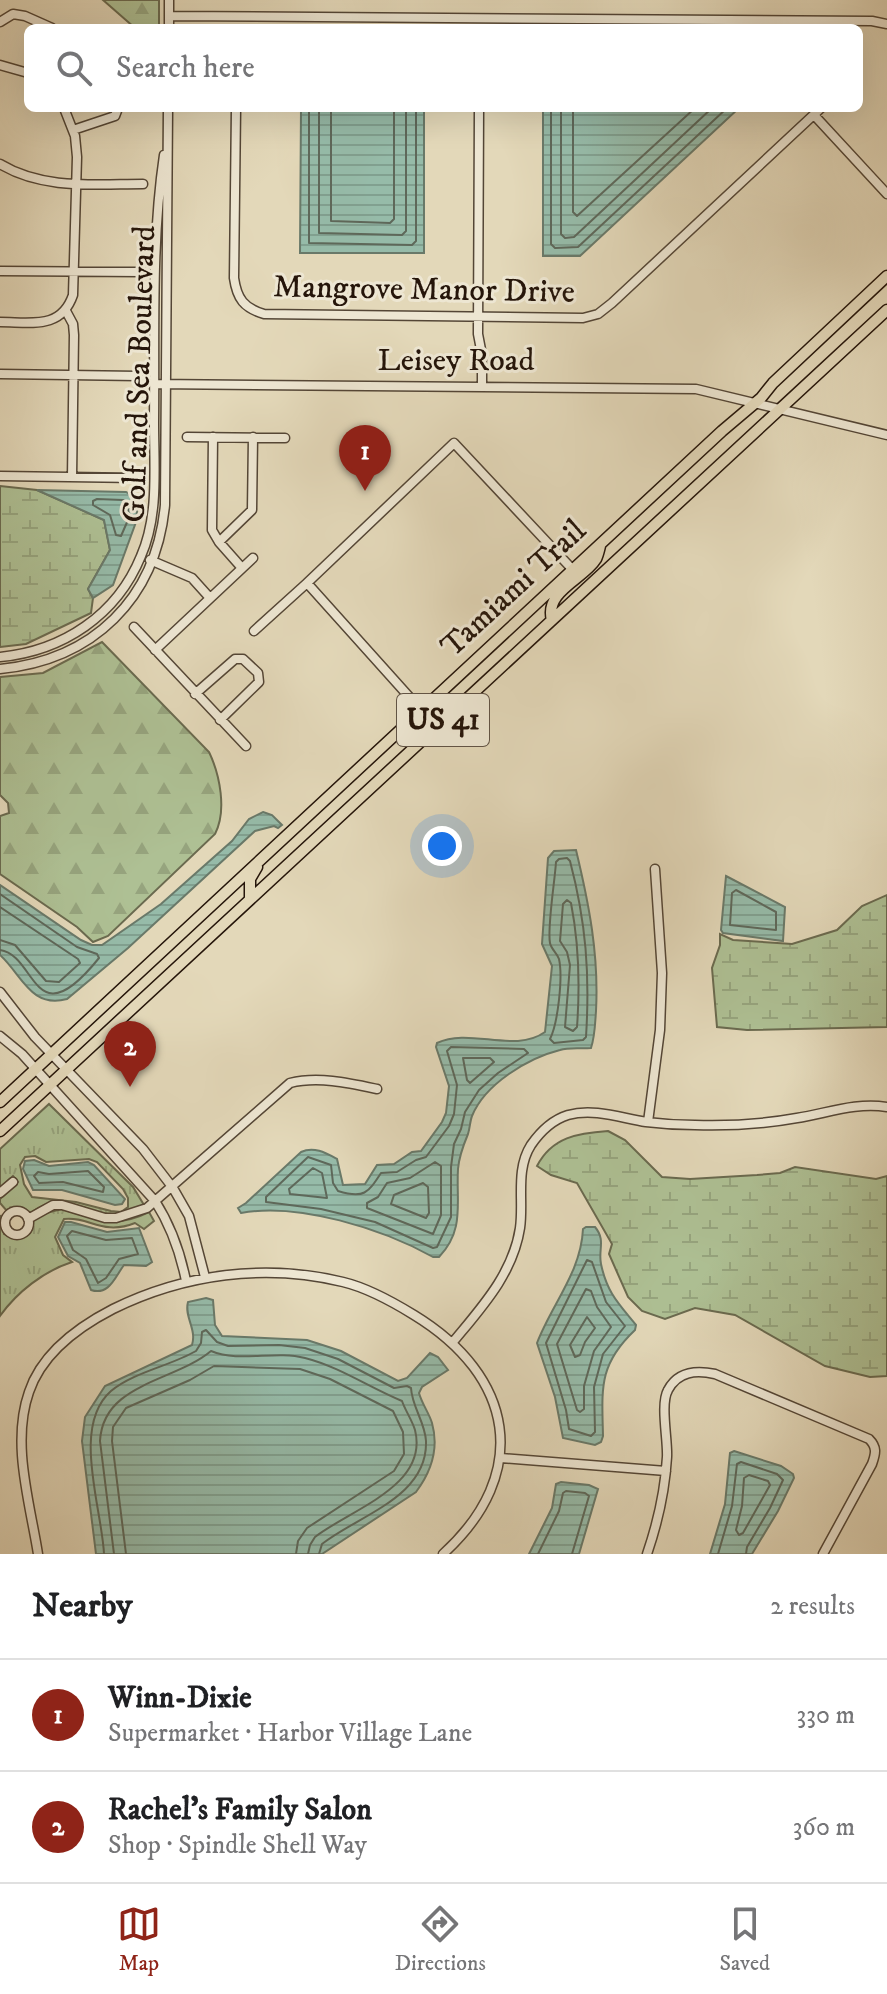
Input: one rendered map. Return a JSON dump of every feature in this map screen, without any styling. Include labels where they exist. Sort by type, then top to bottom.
[{"type":"main road","name":"Tamiami Trail","points":[[0,1102],[755,403],[887,276]]},
{"type":"main road","name":"Tamiami Trail","points":[[0,1131],[887,310]]},
{"type":"main road","points":[[552,620],[551,607],[557,597],[596,560],[601,544]]},
{"type":"main road","points":[[412,748],[426,725],[421,710]]},
{"type":"main road","points":[[250,899],[250,879],[262,859]]},
{"type":"street","points":[[169,0],[169,24]]},
{"type":"street","points":[[0,22],[13,14],[43,24]]},
{"type":"street","points":[[169,16],[664,24]]},
{"type":"street","points":[[237,24],[238,16]]},
{"type":"street","points":[[853,24],[872,21],[887,24]]},
{"type":"street","points":[[0,65],[24,72]]},
{"type":"street","points":[[0,322],[52,320],[66,311],[73,295],[77,184],[73,130],[66,112]]},
{"type":"street","points":[[73,130],[115,116],[116,112]]},
{"type":"street","name":"Golf and Sea Boulevard","points":[[0,669],[40,663],[59,656],[84,643],[122,610],[137,592],[152,561],[163,525],[168,112]]},
{"type":"street","name":"Mangrove Manor Drive","points":[[236,112],[234,278],[236,293],[243,304],[264,314],[583,318],[598,314],[817,112]]},
{"type":"street","points":[[479,112],[478,316],[482,385]]},
{"type":"street","points":[[819,112],[887,194]]},
{"type":"street","name":"Golf and Sea Boulevard","points":[[0,657],[48,647],[81,630],[115,599],[127,584],[141,556],[152,513],[157,246],[168,134]]},
{"type":"street","points":[[0,164],[45,182],[143,184]]},
{"type":"street","points":[[0,271],[143,272]]},
{"type":"street","points":[[66,311],[73,324],[72,477]]},
{"type":"street","points":[[0,374],[138,376]]},
{"type":"street","name":"Leisey Road","points":[[155,384],[687,388],[718,392],[887,435]]},
{"type":"street","points":[[187,437],[285,438]]},
{"type":"street","points":[[213,437],[212,530],[242,568]]},
{"type":"street","points":[[219,542],[252,510],[253,437]]},
{"type":"street","points":[[254,631],[454,443],[573,570]]},
{"type":"street","points":[[0,476],[138,478]]},
{"type":"street","points":[[141,556],[192,578],[210,598]]},
{"type":"street","points":[[155,650],[253,558]]},
{"type":"street","points":[[307,583],[421,710]]},
{"type":"street","points":[[134,627],[246,746]]},
{"type":"street","points":[[195,694],[235,659],[243,659],[258,673],[259,682],[254,689],[220,720]]},
{"type":"street","points":[[648,1122],[661,1002],[660,916],[655,869]]},
{"type":"street","points":[[0,992],[50,1055],[143,1149],[173,1188],[189,1216],[205,1277]]},
{"type":"street","points":[[0,1036],[50,1084],[155,1201],[181,1252],[186,1281]]},
{"type":"street","points":[[28,1219],[40,1211],[62,1205],[105,1218],[125,1217],[147,1208],[290,1083],[303,1080],[347,1082],[377,1089]]},
{"type":"street","points":[[453,1342],[493,1293],[516,1245],[522,1213],[524,1160],[538,1136],[557,1120],[583,1113],[693,1126],[742,1125],[854,1106],[887,1107]]},
{"type":"street","points":[[0,1193],[13,1182]]},
{"type":"street","points":[[16,1210],[24,1213],[28,1219],[27,1230],[15,1235],[5,1228],[3,1212],[16,1210]]},
{"type":"street","points":[[38,1554],[22,1448],[24,1407],[30,1388],[44,1363],[79,1328],[135,1299],[186,1281],[243,1274],[300,1275],[345,1282],[391,1301],[453,1342],[473,1363],[493,1398],[501,1458],[489,1495],[474,1520],[443,1554]]},
{"type":"street","points":[[647,1554],[660,1512],[666,1471],[665,1394],[673,1381],[698,1370],[715,1374],[869,1439],[874,1444],[876,1453],[872,1464],[823,1554]]},
{"type":"street","points":[[501,1458],[666,1471]]},
{"type":"green space","points":[[103,0],[159,0],[159,24],[130,24]]},
{"type":"green space","points":[[0,486],[37,490],[104,520],[110,550],[88,589],[93,598],[91,613],[26,644],[0,647]]},
{"type":"green space","points":[[102,642],[209,752],[219,782],[221,815],[215,834],[108,936],[93,942],[77,927],[0,874],[0,816],[9,813],[8,803],[0,795],[0,677],[43,673]]},
{"type":"green space","points":[[887,895],[887,1027],[747,1030],[717,1027],[712,968],[720,945],[720,934],[733,940],[792,944],[837,930],[862,906]]},
{"type":"green space","points":[[49,1104],[133,1187],[144,1205],[126,1212],[114,1214],[91,1211],[64,1202],[43,1205],[30,1213],[21,1207],[6,1210],[0,1199],[18,1182],[13,1176],[0,1188],[0,1149]],"holes":[[[35,1156],[46,1162],[89,1159],[97,1162],[123,1189],[128,1198],[128,1207],[121,1212],[111,1211],[76,1202],[32,1197],[24,1184],[20,1165],[25,1157]]]},
{"type":"green space","points":[[608,1131],[625,1140],[662,1177],[690,1179],[757,1175],[780,1173],[795,1167],[876,1179],[887,1176],[887,1376],[870,1377],[825,1366],[735,1315],[695,1308],[665,1319],[642,1311],[628,1297],[609,1254],[612,1244],[577,1183],[551,1175],[537,1166],[550,1149],[567,1138]]},
{"type":"green space","points":[[62,1209],[106,1221],[126,1220],[149,1212],[154,1221],[144,1229],[135,1223],[105,1227],[64,1219],[55,1237],[63,1255],[72,1262],[32,1283],[0,1316],[0,1215],[4,1234],[20,1239],[30,1233],[33,1221],[42,1214]]},
{"type":"water","points":[[301,112],[424,112],[424,253],[300,253]]},
{"type":"water","points":[[543,112],[735,112],[580,256],[543,256]]},
{"type":"water","points":[[37,490],[126,492],[138,499],[136,522],[113,585],[93,598],[88,589],[110,550],[104,520]]},
{"type":"water","points":[[263,812],[272,815],[282,825],[255,831],[128,948],[67,999],[55,1001],[36,995],[0,955],[0,885],[81,940],[102,945],[161,904],[232,841],[249,819]]},
{"type":"water","points":[[576,850],[589,910],[596,970],[596,1011],[591,1048],[564,1049],[535,1059],[497,1083],[478,1104],[459,1160],[456,1226],[453,1237],[439,1257],[340,1220],[288,1211],[241,1213],[238,1208],[306,1150],[320,1151],[337,1159],[343,1185],[365,1184],[377,1165],[394,1164],[412,1152],[421,1151],[446,1113],[449,1086],[437,1043],[463,1038],[520,1041],[545,1032],[552,966],[542,944],[548,858],[554,851]]},
{"type":"water","points":[[726,876],[785,907],[783,941],[723,933]]},
{"type":"water","points":[[34,1160],[49,1166],[88,1162],[125,1199],[122,1204],[115,1205],[62,1190],[33,1190],[23,1169],[25,1161]]},
{"type":"water","points":[[65,1222],[107,1232],[139,1228],[152,1262],[146,1266],[124,1265],[107,1288],[91,1290],[80,1263],[68,1256],[58,1237]]},
{"type":"water","points":[[586,1227],[595,1227],[598,1232],[600,1259],[607,1283],[614,1298],[636,1325],[608,1367],[603,1391],[603,1436],[601,1442],[595,1445],[563,1438],[555,1397],[537,1343],[572,1274]]},
{"type":"water","points":[[206,1298],[213,1300],[215,1325],[222,1336],[307,1340],[341,1351],[398,1381],[407,1378],[430,1353],[438,1357],[448,1370],[422,1387],[419,1393],[432,1423],[435,1442],[430,1468],[416,1492],[322,1554],[96,1554],[82,1441],[85,1417],[105,1386],[192,1345],[188,1302]]},
{"type":"water","points":[[734,1451],[781,1466],[794,1478],[752,1554],[710,1554],[725,1504],[730,1453]]},
{"type":"water","points":[[561,1482],[598,1489],[579,1554],[529,1554],[552,1508],[556,1484]]},
{"type":"place","name":"Winn-Dixie","points":[[365,491]]},
{"type":"place","name":"Rachel's Family Salon","points":[[130,1087]]}]
